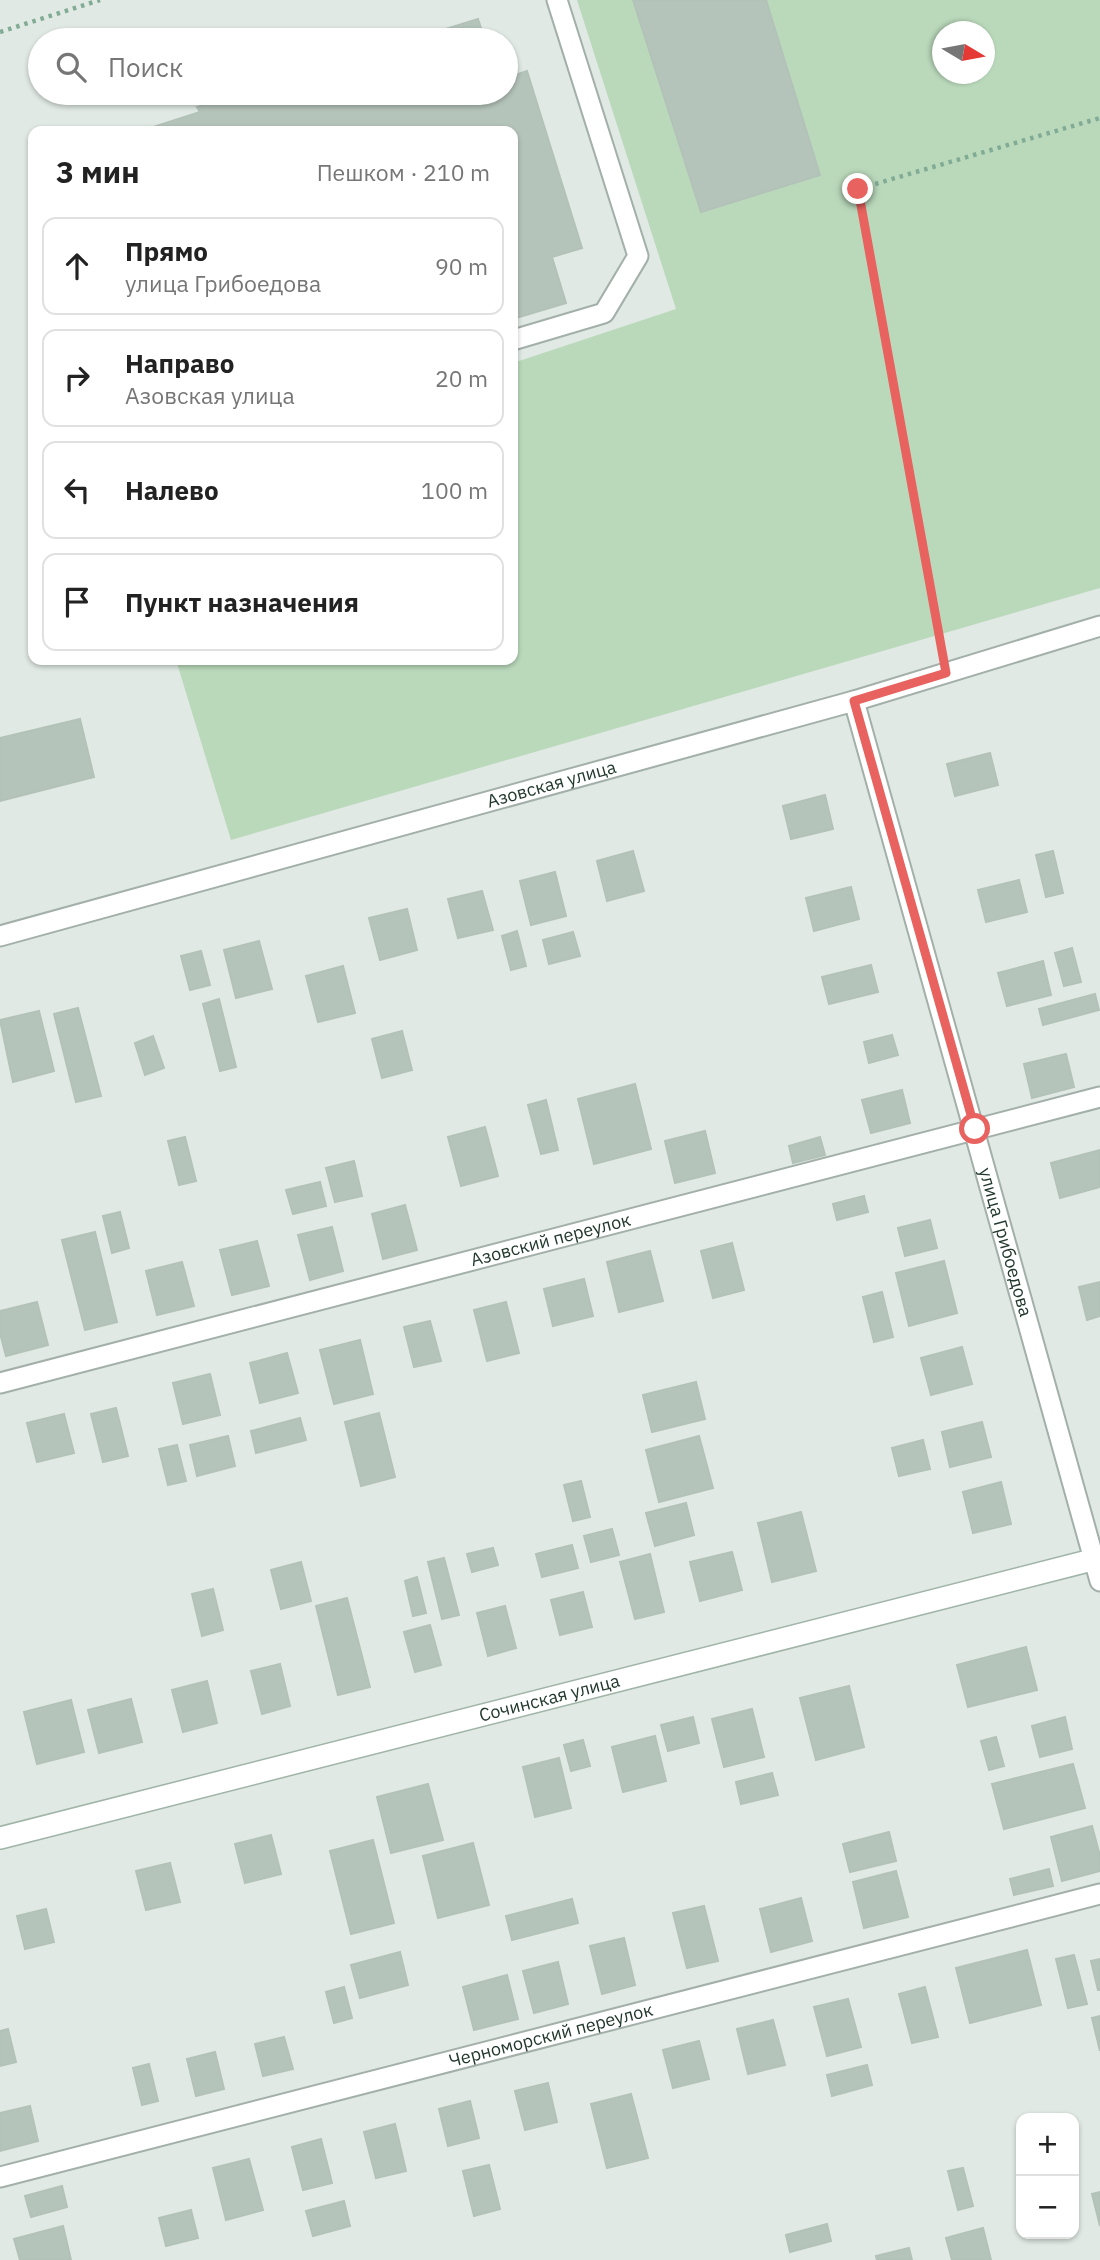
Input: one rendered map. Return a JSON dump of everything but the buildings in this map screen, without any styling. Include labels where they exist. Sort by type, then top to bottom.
[{"type":"main road","name":"Сочинская улица","points":[[0,1838],[1097,1559]]},
{"type":"lane","points":[[518,339],[604,313],[638,256],[556,0]]},
{"type":"lane","name":"Азовская улица","points":[[0,936],[854,701],[1100,626]]},
{"type":"lane","name":"улица Грибоедова","points":[[854,701],[1097,1559],[1100,1581]]},
{"type":"lane","name":"Азовский переулок","points":[[0,1383],[1100,1097]]},
{"type":"lane","name":"Черноморский переулок","points":[[0,2177],[1100,1894]]},
{"type":"path","points":[[0,32],[100,0]]},
{"type":"path","points":[[946,673],[858,189],[1100,118]]},
{"type":"green space","points":[[577,0],[1100,0],[1100,588],[231,840],[178,665],[518,665],[518,361],[676,309]]},
{"type":"route","points":[[858,189],[946,673],[854,701],[975,1129]]}]
